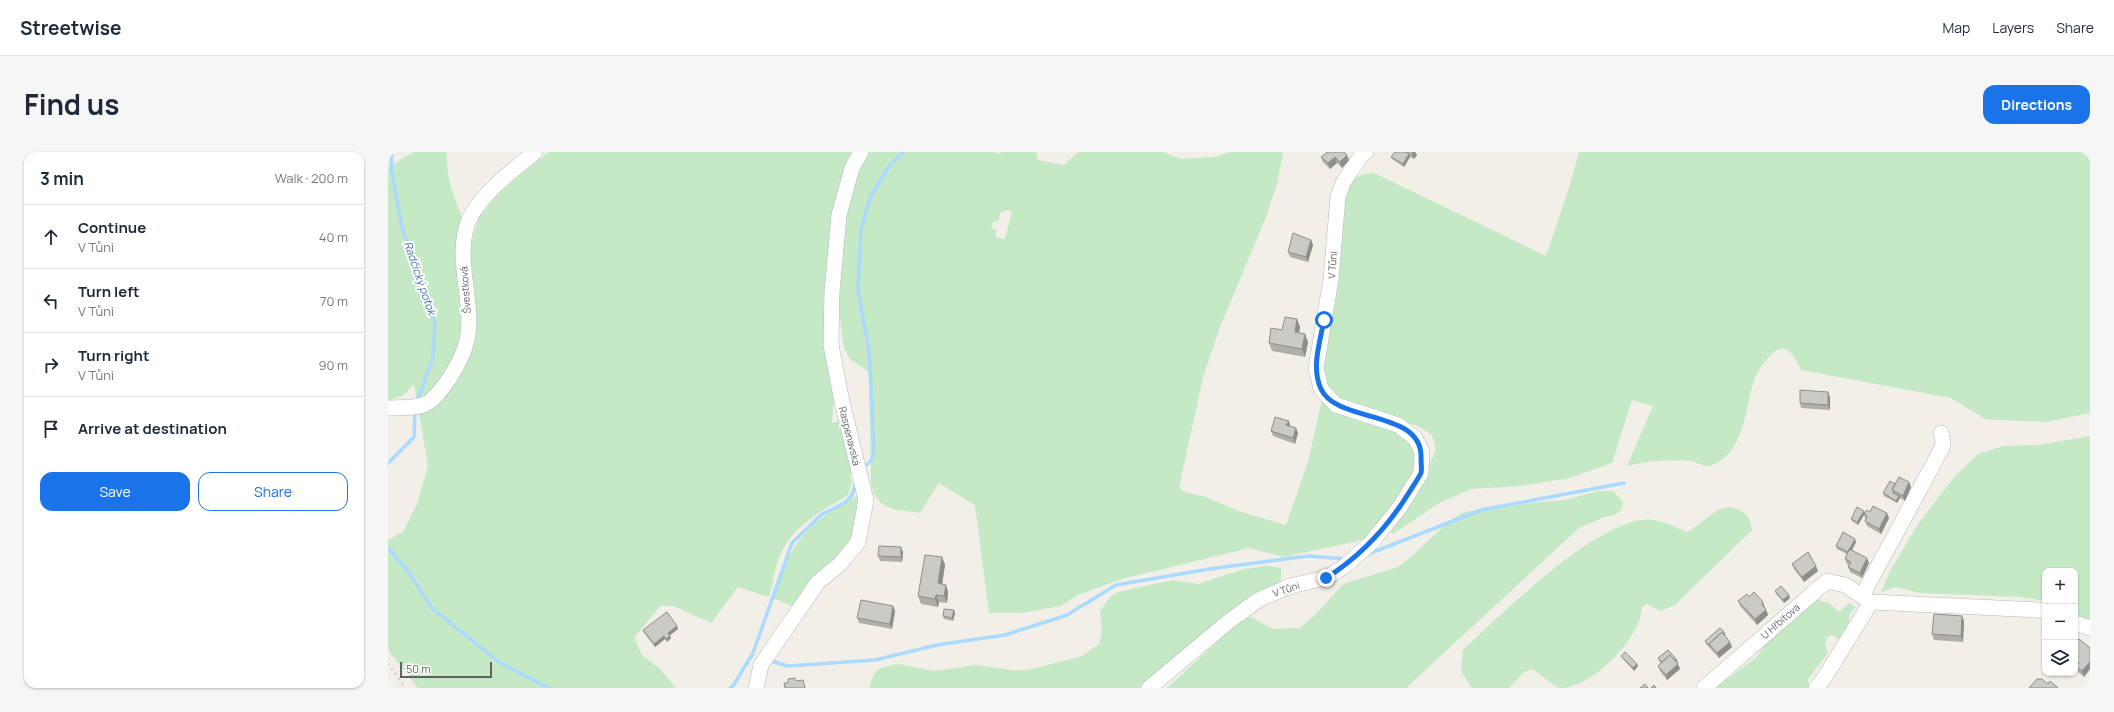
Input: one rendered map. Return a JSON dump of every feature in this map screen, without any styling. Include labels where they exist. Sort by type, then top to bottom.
[{"type":"street","name":"Švestková","points":[[388,408],[422,407],[437,396],[456,368],[467,340],[467,304],[462,251],[468,222],[490,189],[535,152]]},
{"type":"street","name":"Raspenavská","points":[[756,688],[761,665],[818,582],[840,564],[858,542],[866,500],[842,402],[831,345],[832,292],[839,214],[852,168],[861,152]]},
{"type":"street","name":"V Tůni","points":[[1150,688],[1228,622],[1258,600],[1290,586],[1326,578],[1345,566],[1370,544],[1400,507],[1421,473],[1422,452],[1415,438],[1398,425],[1336,405],[1321,389],[1316,368],[1332,280],[1338,196],[1344,181],[1366,152]]},
{"type":"street","points":[[1816,688],[1824,680],[1867,599],[1942,448],[1943,441],[1941,433]]},
{"type":"street","name":"U Hřbitova","points":[[1704,688],[1827,581],[1845,585],[1867,599]]},
{"type":"street","points":[[1867,599],[2042,611]]},
{"type":"street","points":[[2078,624],[2090,628]]},
{"type":"green space","points":[[414,152],[447,152],[448,175],[454,197],[472,240],[479,217],[505,186],[549,152],[855,152],[829,250],[825,282],[837,359],[832,423],[839,421],[856,471],[850,475],[852,482],[848,495],[801,526],[787,543],[777,563],[769,597],[738,587],[711,623],[674,606],[660,606],[634,638],[642,655],[661,670],[676,688],[418,688],[388,650],[388,540],[403,532],[417,504],[428,466],[414,384],[404,395],[388,401],[388,167]]},
{"type":"green space","points":[[867,152],[995,152],[996,154],[1003,152],[1036,152],[1038,160],[1064,165],[1078,152],[1163,152],[1181,159],[1215,157],[1230,152],[1283,152],[1277,184],[1266,217],[1220,327],[1203,377],[1179,488],[1184,492],[1206,497],[1241,512],[1286,525],[1308,462],[1322,400],[1383,423],[1415,444],[1417,463],[1413,479],[1367,539],[1283,557],[1249,548],[1122,579],[1078,595],[1061,606],[1021,613],[989,613],[975,505],[939,483],[920,513],[889,508],[878,500],[871,484],[869,372],[850,359],[844,348],[836,288],[842,240],[853,189]],"holes":[[[1008,210],[1012,212],[1005,239],[996,237],[996,230],[991,228],[993,222],[998,221],[1001,212]]]},
{"type":"green space","points":[[1579,152],[2090,152],[2090,413],[2046,422],[1985,419],[1951,398],[1801,370],[1791,353],[1783,349],[1773,353],[1758,371],[1754,380],[1743,424],[1737,441],[1729,454],[1713,465],[1705,466],[1690,461],[1666,460],[1627,466],[1653,406],[1632,400],[1612,463],[1570,478],[1521,486],[1471,489],[1439,503],[1393,534],[1391,532],[1414,497],[1426,475],[1436,449],[1432,435],[1420,427],[1336,397],[1330,391],[1327,384],[1324,369],[1339,246],[1342,201],[1353,179],[1364,174],[1374,173],[1546,256],[1569,188]]},
{"type":"green space","points":[[2090,436],[2090,621],[2078,615],[2078,568],[2042,568],[2042,600],[2021,597],[1919,593],[1896,587],[1881,592],[1890,571],[1918,524],[1955,476],[1978,454],[2003,446],[2038,445]]},
{"type":"green space","points":[[1598,491],[1613,491],[1623,501],[1622,509],[1616,514],[1602,518],[1579,528],[1406,688],[1167,688],[1241,620],[1251,617],[1273,629],[1300,628],[1317,613],[1343,584],[1398,567],[1449,521],[1464,512],[1565,500]]},
{"type":"green space","points":[[860,495],[852,544],[794,607],[773,598],[785,565],[800,539],[808,530],[828,514],[849,500]]},
{"type":"green space","points":[[1730,507],[1746,514],[1750,521],[1752,530],[1675,605],[1660,611],[1647,604],[1642,607],[1640,619],[1624,646],[1613,659],[1587,680],[1573,686],[1560,688],[1532,669],[1524,672],[1509,688],[1472,688],[1461,671],[1463,650],[1526,592],[1581,548],[1608,532],[1633,522],[1654,520],[1688,532],[1719,509]]},
{"type":"green space","points":[[1268,566],[1281,568],[1281,581],[1270,587],[1141,688],[869,688],[873,676],[878,669],[898,664],[934,671],[975,665],[1012,670],[1028,670],[1082,656],[1099,644],[1102,631],[1100,611],[1109,598],[1118,592],[1173,580],[1198,584],[1244,569]]},
{"type":"green space","points":[[1815,597],[1822,602],[1828,602],[1839,612],[1849,603],[1856,607],[1850,613],[1848,627],[1840,640],[1831,635],[1827,638],[1825,645],[1828,653],[1808,679],[1809,688],[1715,688],[1757,657],[1766,643]]},
{"type":"building","points":[[1328,152],[1344,152],[1347,155],[1340,162],[1335,157],[1328,163],[1321,157]]},
{"type":"building","points":[[1395,152],[1406,152],[1409,154],[1403,164],[1391,157]]},
{"type":"building","points":[[1293,233],[1311,240],[1306,257],[1288,252]]},
{"type":"building","points":[[1285,317],[1297,319],[1295,332],[1305,334],[1302,349],[1269,343],[1271,328],[1282,330]]},
{"type":"building","points":[[1800,390],[1828,392],[1828,405],[1800,403]]},
{"type":"building","points":[[1275,417],[1289,421],[1286,425],[1296,428],[1293,438],[1271,431]]},
{"type":"building","points":[[1899,477],[1909,482],[1903,496],[1892,490]]},
{"type":"building","points":[[1890,481],[1895,484],[1892,490],[1894,491],[1893,493],[1899,496],[1896,501],[1883,493]]},
{"type":"building","points":[[1873,506],[1887,513],[1879,529],[1865,521],[1867,516],[1864,514],[1867,510],[1870,512]]},
{"type":"building","points":[[1857,507],[1864,511],[1857,522],[1851,519]]},
{"type":"building","points":[[1843,532],[1855,539],[1848,552],[1836,546]]},
{"type":"building","points":[[879,546],[901,547],[901,557],[878,556]]},
{"type":"building","points":[[1849,549],[1867,558],[1860,573],[1848,567],[1851,562],[1845,559]]},
{"type":"building","points":[[1808,552],[1816,566],[1802,577],[1792,564]]},
{"type":"building","points":[[925,555],[942,557],[938,583],[946,585],[944,596],[936,595],[935,599],[918,596]]},
{"type":"building","points":[[1781,586],[1789,595],[1783,600],[1775,591]]},
{"type":"building","points":[[1754,592],[1763,602],[1762,604],[1766,610],[1755,619],[1738,601],[1747,594],[1749,597]]},
{"type":"building","points":[[861,600],[893,606],[890,624],[857,618]]},
{"type":"building","points":[[944,609],[954,610],[952,618],[943,616]]},
{"type":"building","points":[[667,612],[677,626],[668,633],[670,636],[666,639],[664,636],[654,644],[643,630]]},
{"type":"building","points":[[1934,614],[1962,616],[1961,636],[1932,634]]},
{"type":"building","points":[[1720,628],[1725,633],[1724,635],[1722,632],[1709,644],[1710,646],[1705,641]]},
{"type":"building","points":[[1722,632],[1730,642],[1717,653],[1709,644]]},
{"type":"building","points":[[2079,639],[2090,648],[2090,662],[2082,671],[2078,668]]},
{"type":"building","points":[[1668,650],[1677,660],[1676,661],[1670,655],[1662,662],[1658,658]]},
{"type":"building","points":[[1625,652],[1637,664],[1633,668],[1621,656]]},
{"type":"building","points":[[1670,655],[1678,664],[1666,675],[1658,666]]},
{"type":"building","points":[[795,678],[796,681],[803,680],[805,688],[785,688],[784,683],[788,683],[788,679]]},
{"type":"building","points":[[2037,679],[2042,679],[2048,684],[2050,681],[2058,688],[2029,688]]},
{"type":"building","points":[[1645,684],[1648,688],[1640,688]]},
{"type":"waterway","name":"Radčický potok","points":[[392,152],[391,168],[402,227],[435,323],[433,358],[417,401]]},
{"type":"waterway","points":[[866,465],[871,461],[874,452],[869,350],[858,291],[861,230],[870,198],[889,166],[903,152]]},
{"type":"waterway","name":"Radčický potok","points":[[388,463],[414,437],[415,413]]},
{"type":"waterway","points":[[730,688],[733,686],[753,653],[792,543],[821,515],[846,502],[852,495],[856,482]]},
{"type":"waterway","points":[[1366,555],[1481,510],[1624,483]]},
{"type":"waterway","name":"Radčický potok","points":[[388,548],[407,570],[432,608],[500,663],[549,688]]},
{"type":"waterway","points":[[771,661],[788,666],[875,660],[937,645],[1005,635],[1067,615],[1116,585],[1209,569],[1308,556],[1346,559]]},
{"type":"railway","points":[[388,664],[406,688]]},
{"type":"route","points":[[1324,320],[1316,368],[1321,389],[1336,405],[1398,425],[1415,438],[1422,452],[1421,473],[1400,507],[1370,544],[1345,566],[1326,578]]}]
